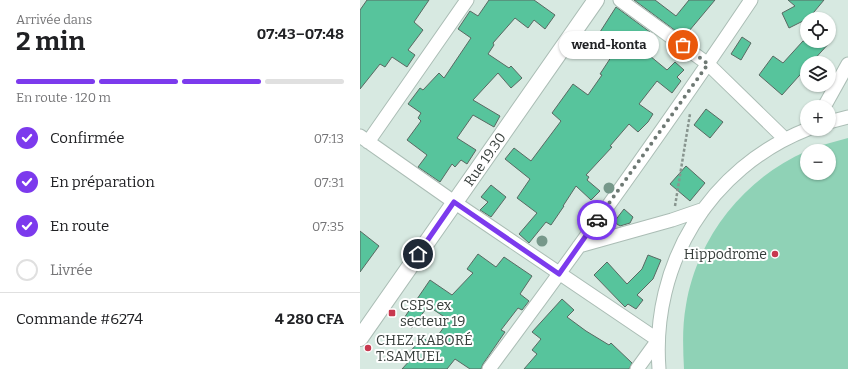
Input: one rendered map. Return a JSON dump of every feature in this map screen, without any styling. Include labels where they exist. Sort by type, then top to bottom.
[{"type":"street","points":[[467,0],[364,139],[559,274],[658,340]]},
{"type":"street","name":"Rue 19.30","points":[[360,338],[596,0]]},
{"type":"street","points":[[620,0],[708,64],[785,139]]},
{"type":"street","points":[[489,369],[579,246],[708,64],[751,0]]},
{"type":"street","points":[[828,100],[848,64]]},
{"type":"street","points":[[836,120],[848,117]]},
{"type":"street","points":[[659,369],[659,322],[663,299],[677,255],[687,235],[699,215],[729,180],[765,151],[785,139],[800,132]]},
{"type":"street","points":[[579,246],[672,220],[704,209]]},
{"type":"street","points":[[637,369],[658,340]]},
{"type":"path","points":[[672,220],[690,113]]},
{"type":"green space","name":"Hippodrome","points":[[848,138],[848,369],[684,369],[683,345],[686,305],[692,280],[701,256],[713,234],[727,213],[744,194],[763,177],[800,155],[800,180],[836,180],[836,144],[826,144]]},
{"type":"building","points":[[367,0],[429,0],[414,22],[423,30],[408,50],[415,55],[407,67],[392,57],[385,67],[380,64],[360,89],[360,10]]},
{"type":"building","points":[[489,0],[534,0],[555,15],[545,29],[534,20],[528,28],[515,18],[493,43],[494,45],[488,54],[509,68],[511,66],[522,78],[511,88],[498,73],[473,100],[500,116],[494,127],[473,115],[457,138],[476,150],[467,164],[461,160],[455,167],[452,164],[440,182],[418,167],[427,155],[407,140],[421,121],[418,118],[421,113],[408,104],[420,88],[423,90],[439,73],[444,78],[471,38],[458,29],[470,11],[478,16]]},
{"type":"building","points":[[634,0],[655,0],[676,16],[689,0],[715,0],[684,37]]},
{"type":"building","points":[[788,0],[824,0],[814,12],[800,12],[800,22],[789,28],[782,13],[795,6]]},
{"type":"building","points":[[616,7],[654,35],[644,51],[667,70],[675,62],[684,70],[677,77],[681,81],[672,93],[657,81],[639,104],[653,114],[648,122],[638,132],[629,124],[610,146],[612,147],[586,175],[589,177],[587,180],[600,191],[591,200],[576,186],[551,225],[546,222],[529,243],[519,234],[537,213],[517,198],[530,179],[505,159],[514,148],[531,161],[561,121],[552,113],[573,84],[588,95],[602,75],[600,74],[619,45],[600,32]]},
{"type":"building","points":[[742,37],[751,43],[741,60],[731,54]]},
{"type":"building","points":[[800,44],[800,48],[825,48],[817,56],[800,56],[800,75],[782,95],[759,75],[773,56],[783,63]]},
{"type":"building","points":[[706,109],[723,122],[710,138],[694,125]]},
{"type":"building","points":[[686,166],[705,183],[690,201],[670,184]]},
{"type":"building","points":[[491,185],[506,197],[491,217],[480,210],[488,202],[481,197]]},
{"type":"building","points":[[624,209],[633,217],[630,223],[620,226],[614,222]]},
{"type":"building","points":[[360,231],[379,246],[360,272]]},
{"type":"building","points":[[478,254],[496,267],[504,257],[532,276],[520,294],[529,301],[522,310],[518,308],[501,330],[505,332],[481,369],[470,369],[455,359],[447,369],[402,369],[412,358],[408,354],[423,337],[431,345],[449,320],[428,306],[412,328],[402,321],[430,280],[452,295],[473,273],[467,269]]},
{"type":"building","points":[[648,255],[661,260],[653,279],[637,295],[643,300],[636,309],[628,304],[625,307],[594,275],[607,262],[627,284],[642,269]]},
{"type":"building","points":[[562,299],[574,310],[567,317],[609,345],[611,343],[632,363],[629,369],[524,369],[537,354],[532,350],[541,339],[532,332]]},
{"type":"way so far","points":[[597,220],[708,64],[683,45]]},
{"type":"place","name":"wend-konta","points":[[683,45]]},
{"type":"place","name":"Hippodrome","points":[[775,254]]},
{"type":"place","name":"CSPS ex secteur 19","points":[[392,313]]},
{"type":"place","name":"CHEZ KABORÉ T.SAMUEL","points":[[368,348]]},
{"type":"route","points":[[418,254],[454,202],[559,274],[597,220]]}]
